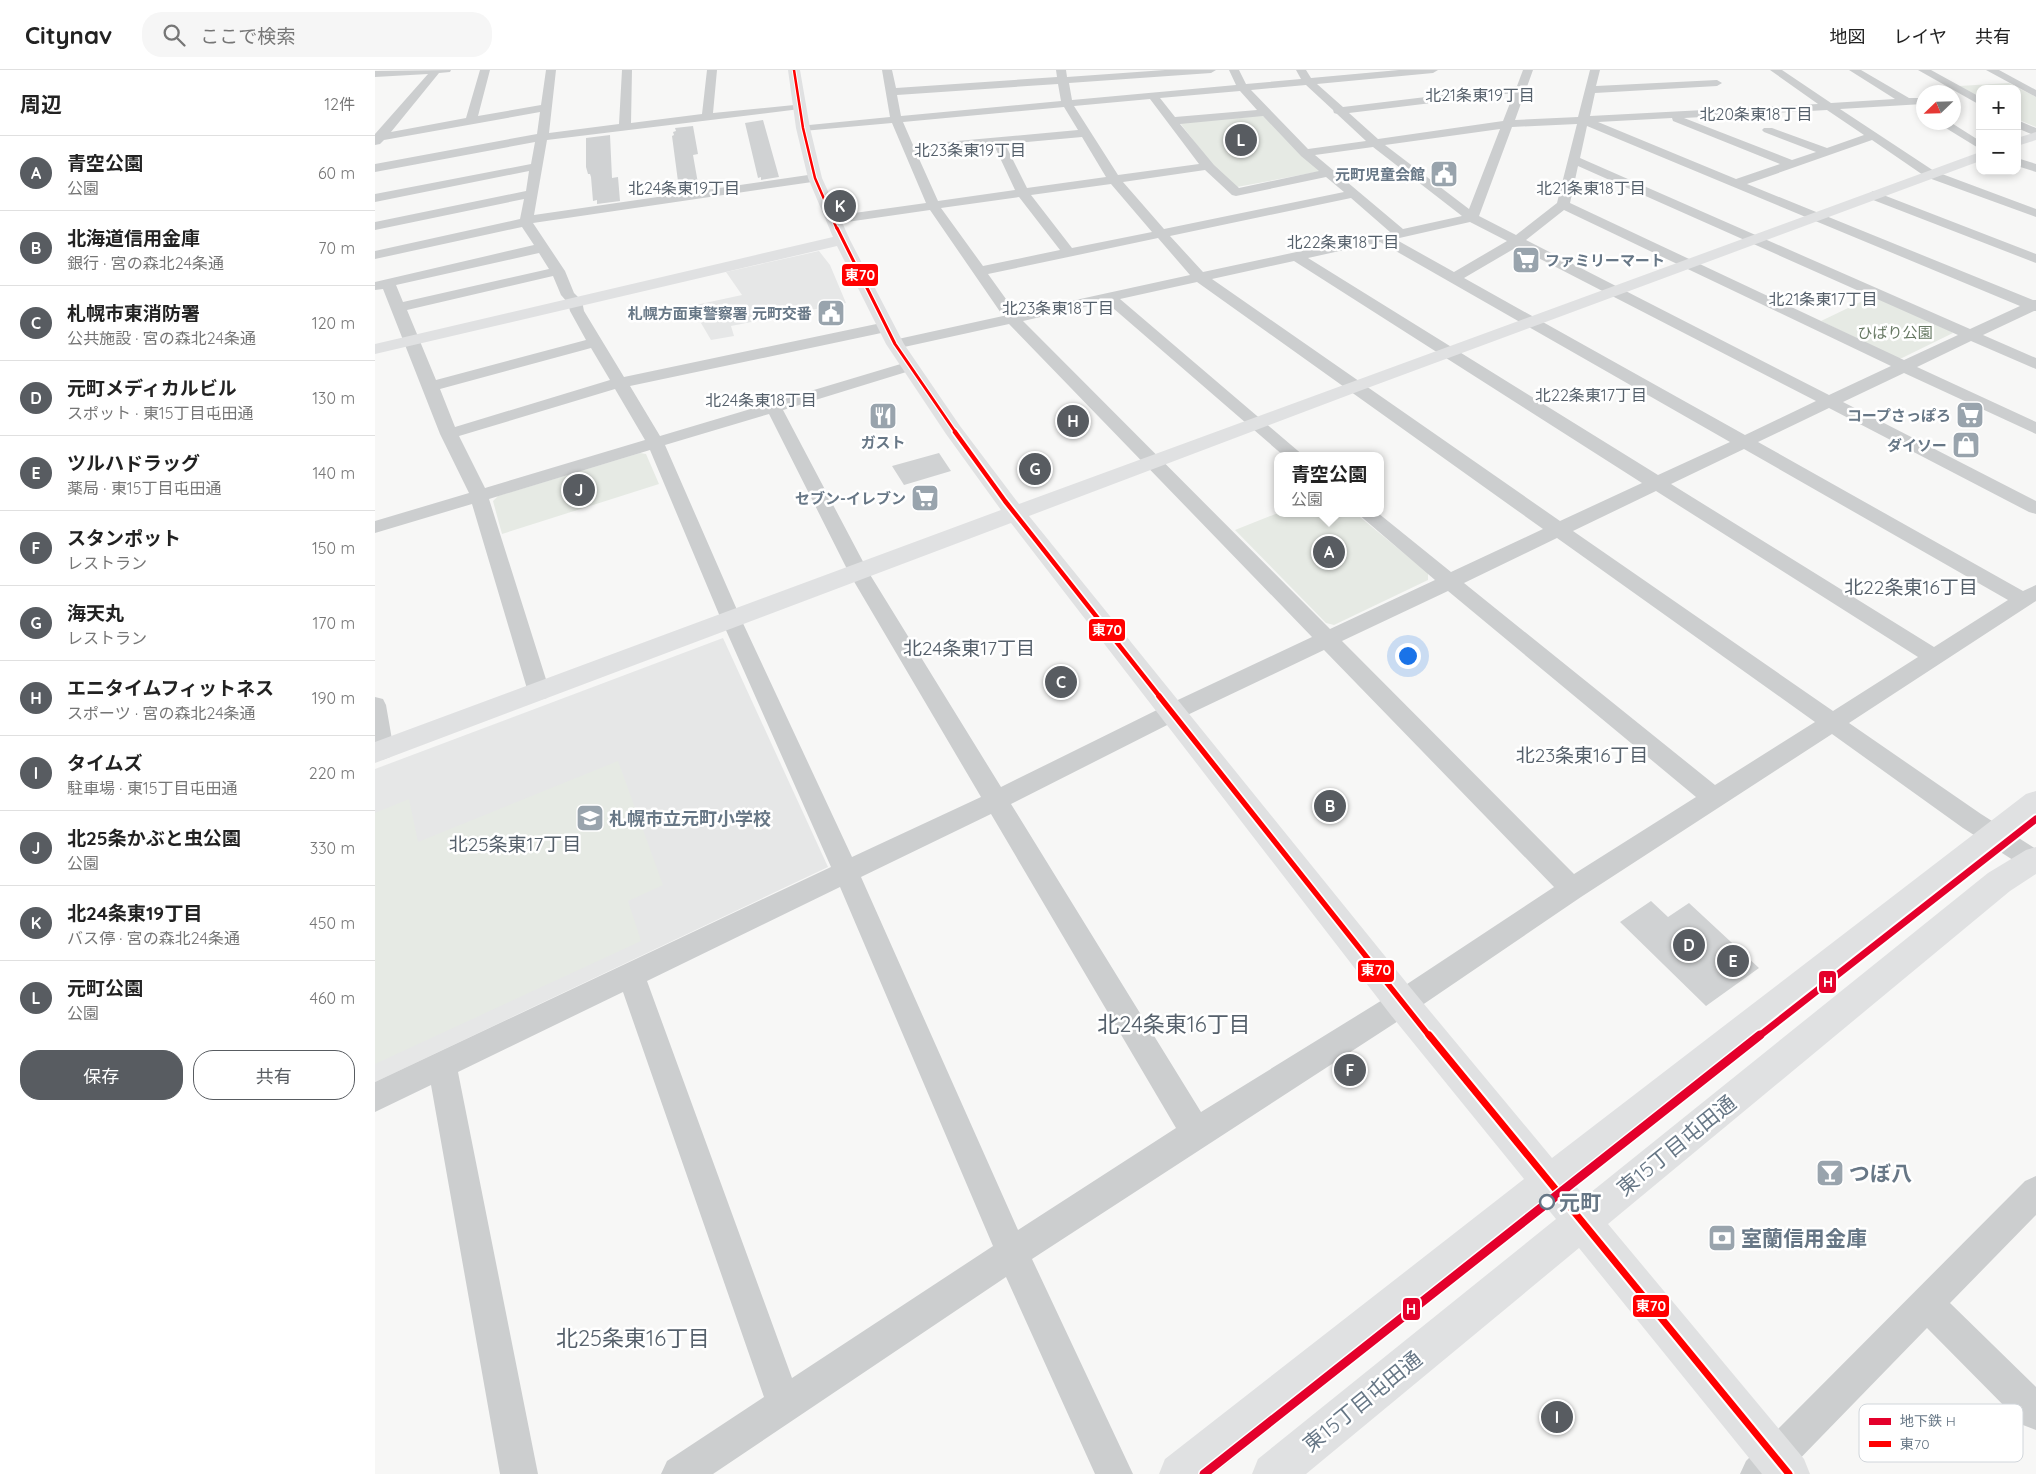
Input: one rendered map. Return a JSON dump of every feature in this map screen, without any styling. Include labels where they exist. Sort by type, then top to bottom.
[{"type":"street","points":[[375,74],[447,70]]},
{"type":"street","points":[[471,120],[485,70]]},
{"type":"street","points":[[551,70],[547,107],[526,221],[541,248],[558,271],[568,295],[575,301],[577,311],[655,442],[731,619],[846,872],[1012,1252],[1114,1474]]},
{"type":"street","points":[[625,127],[627,70]]},
{"type":"street","points":[[707,117],[712,70]]},
{"type":"street","points":[[794,70],[801,117],[815,178],[838,230],[897,346],[953,430],[1016,514],[1402,1003],[1498,1118],[1774,1469],[1926,1303],[2035,1194]]},
{"type":"street","points":[[887,70],[896,119],[934,207],[1013,319],[1572,889]]},
{"type":"street","points":[[891,92],[1062,75],[1211,70]]},
{"type":"street","points":[[1234,70],[1243,88],[1305,152],[1401,234]]},
{"type":"street","points":[[375,168],[542,137],[707,117],[896,119],[1243,88],[1305,76],[1433,70]]},
{"type":"street","points":[[1472,218],[1528,70]]},
{"type":"street","points":[[1454,278],[1517,240],[1563,205],[1595,70]]},
{"type":"street","points":[[1775,70],[1930,174],[2036,213]]},
{"type":"street","points":[[1854,70],[1916,108]]},
{"type":"street","points":[[1923,70],[1976,100]]},
{"type":"street","points":[[1991,70],[2036,94]]},
{"type":"street","points":[[377,140],[436,71]]},
{"type":"street","points":[[1590,90],[1721,85],[1706,74]]},
{"type":"street","points":[[1062,75],[1067,104],[1115,181],[1199,277],[1832,723],[1993,835],[2035,860]]},
{"type":"street","points":[[1305,76],[1373,142],[1472,218],[2036,508]]},
{"type":"street","points":[[1339,111],[1521,89]]},
{"type":"street","points":[[1153,96],[1208,166],[1236,192],[1330,173]]},
{"type":"street","points":[[1961,99],[1976,100]]},
{"type":"street","points":[[1740,100],[1755,111]]},
{"type":"street","points":[[1305,152],[1508,124],[1916,101]]},
{"type":"street","points":[[377,140],[471,120],[547,107]]},
{"type":"street","points":[[1173,120],[1267,112]]},
{"type":"street","points":[[1669,116],[1791,164]]},
{"type":"street","points":[[1582,120],[1814,217],[2035,306]]},
{"type":"street","points":[[2021,125],[2036,134]]},
{"type":"street","points":[[1768,130],[1827,152]]},
{"type":"street","points":[[1954,130],[1976,144]]},
{"type":"street","points":[[909,149],[1085,133]]},
{"type":"street","points":[[2021,140],[2036,134]]},
{"type":"street","points":[[1734,184],[1873,136]]},
{"type":"street","points":[[999,141],[1023,194],[1069,253]]},
{"type":"street","points":[[375,705],[378,752],[1355,386],[1976,157]]},
{"type":"street","points":[[1574,160],[2036,364]]},
{"type":"street","points":[[2021,163],[2036,168]]},
{"type":"street","points":[[375,198],[537,166]]},
{"type":"street","points":[[375,349],[575,301],[838,230],[934,207],[1208,166]]},
{"type":"street","points":[[375,255],[526,221],[815,178]]},
{"type":"street","points":[[375,226],[532,193]]},
{"type":"street","points":[[980,271],[1354,194]]},
{"type":"street","points":[[1873,196],[2036,259]]},
{"type":"street","points":[[1563,205],[2036,429]]},
{"type":"street","points":[[449,434],[619,383],[897,346],[1109,297],[1472,218]]},
{"type":"street","points":[[680,1474],[1012,1252],[1402,1003],[1572,889],[2030,596],[1745,441],[1383,238]]},
{"type":"street","points":[[539,692],[479,495],[449,434],[398,308],[382,284],[541,248]]},
{"type":"street","points":[[1297,257],[1933,657]]},
{"type":"street","points":[[398,308],[558,271]]},
{"type":"street","points":[[1109,297],[1290,452]]},
{"type":"street","points":[[375,1097],[997,800],[1173,712],[2035,306]]},
{"type":"street","points":[[430,388],[595,342]]},
{"type":"street","points":[[375,527],[773,408],[897,346]]},
{"type":"street","points":[[773,408],[859,573],[1196,1133]]},
{"type":"street","points":[[1371,517],[1713,798]]},
{"type":"street","points":[[1181,1474],[1478,1241],[1548,1183],[1609,1138],[2036,802]]},
{"type":"street","name":"東15丁目屯田通","points":[[1273,1474],[1999,882],[2035,860]]},
{"type":"street","points":[[631,975],[784,1404]]},
{"type":"street","points":[[442,1065],[519,1474]]},
{"type":"street","points":[[1926,1303],[2036,1412]]},
{"type":"shaded area","points":[[819,251],[830,265],[846,303],[731,326],[734,336],[711,340],[691,306],[742,295],[726,272]]},
{"type":"shaded area","name":"札幌市立元町小学校","points":[[723,638],[828,867],[375,1082],[375,769]]},
{"type":"green space","points":[[2009,83],[2013,85],[1976,85],[1976,96],[1961,86]]},
{"type":"green space","points":[[2021,89],[2036,97],[2036,127],[2021,121]]},
{"type":"green space","points":[[1262,115],[1322,171],[1237,187],[1214,167],[1180,123]]},
{"type":"green space","name":"ひばり公園","points":[[1873,296],[1953,333],[1902,358],[1897,358],[1821,321]]},
{"type":"green space","points":[[640,453],[646,454],[659,484],[502,534],[493,501],[498,496]]},
{"type":"green space","points":[[1274,515],[1274,517],[1360,517],[1428,573],[1428,580],[1334,625],[1326,623],[1235,530]]},
{"type":"green space","points":[[618,761],[663,885],[628,901],[641,941],[375,1064],[375,813],[409,799],[418,842]]},
{"type":"building","points":[[763,120],[779,177],[761,180],[761,177],[758,178],[745,123]]},
{"type":"building","points":[[693,126],[698,154],[693,155],[699,189],[682,192],[679,189],[672,136],[674,135],[673,132],[676,131],[675,128]]},
{"type":"building","points":[[610,135],[612,178],[618,177],[620,201],[597,204],[597,200],[593,201],[591,177],[586,167],[586,138]]},
{"type":"building","points":[[939,453],[951,471],[904,485],[892,466]]},
{"type":"building","points":[[1651,901],[1668,917],[1689,903],[1759,968],[1706,1006],[1620,922]]},
{"type":"metro line","name":"H","points":[[1204,1474],[1548,1201],[2036,819]]},
{"type":"transit line","name":"東70","points":[[794,70],[803,128],[815,178],[842,240],[895,344],[953,430],[1005,501],[1402,1003],[1789,1474]]},
{"type":"place","name":"元町公園","points":[[1241,140]]},
{"type":"place","name":"元町児童会館","points":[[1444,174]]},
{"type":"place","name":"北24条東19丁目","points":[[840,206]]},
{"type":"place","name":"ファミリーマート","points":[[1526,260]]},
{"type":"place","name":"札幌方面東警察署 元町交番","points":[[831,313]]},
{"type":"place","name":"コープさっぽろ","points":[[1970,415]]},
{"type":"place","name":"ガスト","points":[[883,416]]},
{"type":"place","name":"エニタイムフィットネス","points":[[1073,421]]},
{"type":"place","name":"ダイソー","points":[[1966,445]]},
{"type":"place","name":"海天丸","points":[[1035,469]]},
{"type":"place","name":"北25条かぶと虫公園","points":[[579,490]]},
{"type":"place","name":"セブン-イレブン","points":[[925,498]]},
{"type":"place","name":"青空公園","points":[[1329,552]]},
{"type":"place","name":"札幌市東消防署","points":[[1061,682]]},
{"type":"place","name":"北海道信用金庫","points":[[1330,806]]},
{"type":"place","name":"札幌市立元町小学校","points":[[590,818]]},
{"type":"place","name":"元町メディカルビル","points":[[1689,945]]},
{"type":"place","name":"ツルハドラッグ","points":[[1733,961]]},
{"type":"place","name":"スタンポット","points":[[1350,1070]]},
{"type":"place","name":"つぼ八","points":[[1830,1173]]},
{"type":"place","name":"元町","points":[[1547,1202]]},
{"type":"place","name":"室蘭信用金庫","points":[[1722,1238]]},
{"type":"place","name":"タイムズ","points":[[1557,1417]]},
{"type":"district","name":"北21条東19丁目","points":[[1480,95]]},
{"type":"district","name":"北20条東18丁目","points":[[1756,114]]},
{"type":"district","name":"北23条東19丁目","points":[[970,150]]},
{"type":"district","name":"北24条東19丁目","points":[[684,188]]},
{"type":"district","name":"北21条東18丁目","points":[[1591,188]]},
{"type":"district","name":"北22条東18丁目","points":[[1343,242]]},
{"type":"district","name":"北21条東17丁目","points":[[1823,299]]},
{"type":"district","name":"北23条東18丁目","points":[[1058,308]]},
{"type":"district","name":"北22条東17丁目","points":[[1591,395]]},
{"type":"district","name":"北24条東18丁目","points":[[761,400]]},
{"type":"district","name":"北22条東16丁目","points":[[1911,587]]},
{"type":"district","name":"北24条東17丁目","points":[[969,648]]},
{"type":"district","name":"北23条東16丁目","points":[[1582,755]]},
{"type":"district","name":"北25条東17丁目","points":[[515,844]]},
{"type":"district","name":"北24条東16丁目","points":[[1174,1024]]},
{"type":"district","name":"北25条東16丁目","points":[[633,1338]]}]
